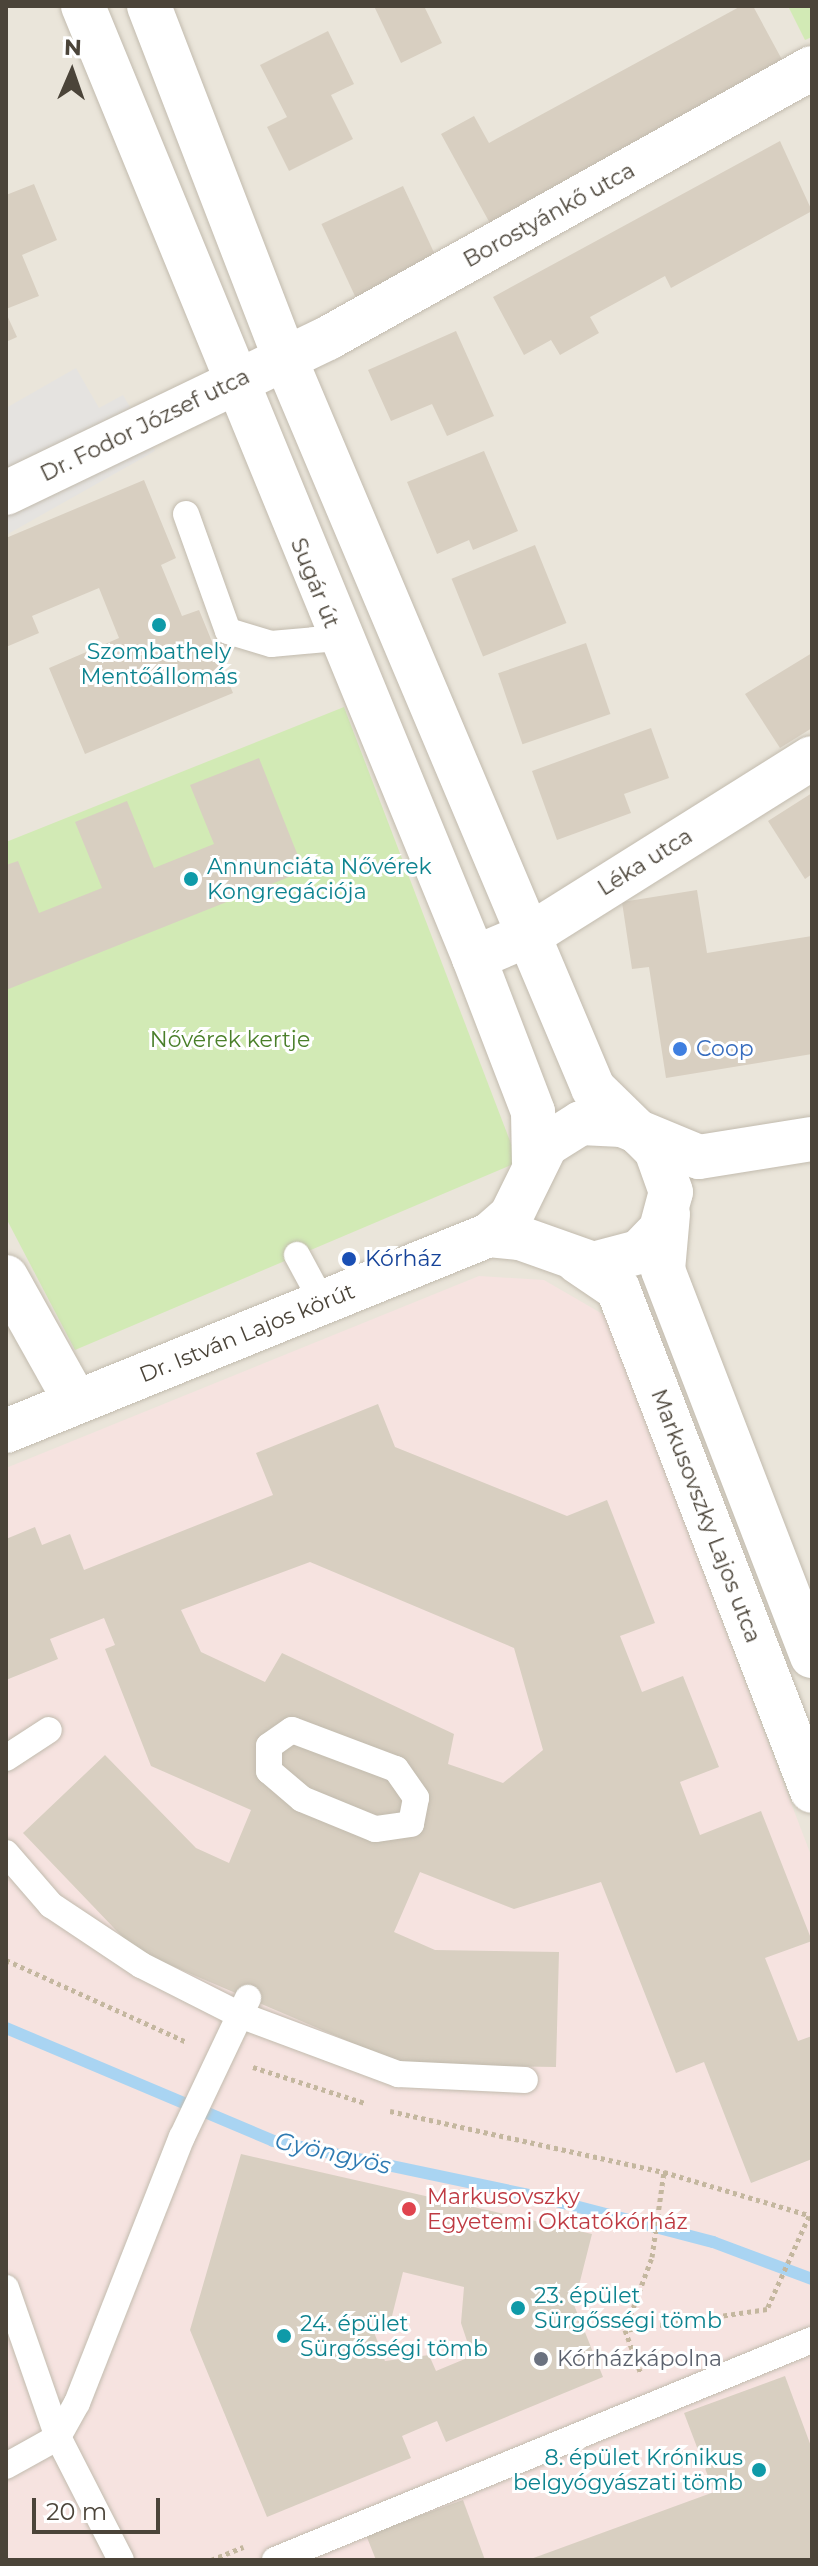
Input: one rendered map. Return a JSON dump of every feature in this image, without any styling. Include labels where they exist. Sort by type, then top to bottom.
[{"type":"street","name":"Sugár út","points":[[83,6],[337,638],[474,958],[533,1112],[531,1174]]},
{"type":"street","points":[[149,6],[284,356],[533,933],[593,1088],[640,1134],[667,1169],[668,1214],[663,1270],[812,1656]]},
{"type":"street","name":"Borostyánkő utca","points":[[284,356],[812,68]]},
{"type":"street","name":"Dr. Fodor József utca","points":[[6,493],[233,384],[284,356]]},
{"type":"street","name":"Léka utca","points":[[474,958],[533,933],[812,758]]},
{"type":"street","name":"Dr. István Lajos körút","points":[[6,1431],[489,1235],[511,1216],[546,1145],[581,1123],[622,1125],[699,1157],[757,1151]]},
{"type":"street","points":[[489,1235],[609,1264],[639,1252],[668,1214],[703,1178],[757,1151],[812,1139]]},
{"type":"street","points":[[531,1174],[533,1222],[567,1256]]},
{"type":"street","name":"Markusovszky Lajos utca","points":[[567,1256],[618,1289],[812,1791]]},
{"type":"street","points":[[6,1277],[76,1402]]},
{"type":"lane","points":[[186,514],[228,631],[271,644],[337,638]]},
{"type":"lane","points":[[297,1255],[323,1303]]},
{"type":"lane","points":[[6,1758],[49,1730]]},
{"type":"lane","points":[[292,1730],[396,1769],[416,1798],[411,1824],[375,1829],[331,1812],[269,1771],[269,1746],[292,1730]]},
{"type":"lane","points":[[6,1853],[51,1905],[141,1965],[398,2074],[525,2080]]},
{"type":"lane","points":[[6,2466],[58,2437],[182,2137],[244,2007]]},
{"type":"lane","points":[[6,2288],[58,2437],[121,2560]]},
{"type":"lane","points":[[275,2560],[812,2340]]},
{"type":"path","points":[[625,2330],[767,2309],[810,2216],[664,2172],[652,2257],[625,2330],[652,2406]]},
{"type":"shaded area","points":[[6,6],[812,6],[812,2560],[6,2560]]},
{"type":"shaded area","points":[[76,368],[99,408],[123,395],[155,451],[6,535],[6,408]]},
{"type":"shaded area","name":"Markusovszky Egyetemi Oktatókórház","points":[[479,1276],[544,1280],[606,1316],[812,1858],[812,2560],[6,2560],[6,1468]]},
{"type":"green space","points":[[788,6],[812,6],[812,37],[805,40]]},
{"type":"green space","name":"Nővérek kertje","points":[[344,707],[518,1162],[75,1350],[6,1218],[6,842]]},
{"type":"building","points":[[374,6],[424,6],[442,43],[401,63]]},
{"type":"building","points":[[741,6],[753,6],[786,67],[492,227],[441,134],[474,116],[489,143]]},
{"type":"building","points":[[328,31],[354,84],[331,95],[353,139],[289,171],[267,127],[287,117],[260,65]]},
{"type":"building","points":[[780,141],[812,211],[671,288],[665,276],[590,317],[599,333],[560,355],[551,340],[524,355],[493,297]]},
{"type":"building","points":[[34,184],[57,240],[22,255],[39,296],[6,309],[6,195]]},
{"type":"building","points":[[403,186],[437,259],[356,297],[321,224]]},
{"type":"building","points":[[6,313],[17,337],[6,342]]},
{"type":"building","points":[[456,331],[494,416],[447,436],[432,404],[391,421],[368,370]]},
{"type":"building","points":[[484,451],[518,531],[473,550],[469,540],[437,554],[407,482]]},
{"type":"building","name":"Szombathely Mentőállomás","points":[[144,480],[176,558],[161,565],[182,616],[199,610],[233,693],[85,754],[49,668],[119,638],[99,588],[32,616],[39,633],[6,647],[6,538]]},
{"type":"building","points":[[535,545],[566,623],[483,657],[452,579]]},
{"type":"building","points":[[586,643],[610,714],[522,744],[498,673]]},
{"type":"building","points":[[812,653],[812,728],[780,748],[745,694]]},
{"type":"building","points":[[651,728],[669,778],[624,794],[631,813],[557,840],[532,771]]},
{"type":"building","name":"Annunciáta Nővérek Kongregációja","points":[[259,758],[304,871],[6,990],[6,865],[18,861],[39,913],[102,888],[75,822],[127,801],[154,868],[214,844],[190,785]]},
{"type":"building","points":[[812,793],[812,874],[805,879],[768,821]]},
{"type":"building","points":[[697,890],[707,953],[812,936],[812,1054],[666,1078],[649,967],[632,969],[622,902]]},
{"type":"building","points":[[378,1404],[395,1447],[567,1516],[607,1500],[655,1623],[620,1636],[642,1692],[683,1676],[719,1767],[680,1782],[700,1835],[761,1811],[812,1941],[765,1958],[798,2041],[812,2036],[812,2159],[751,2183],[704,2062],[676,2073],[601,1882],[514,1909],[420,1872],[394,1932],[435,1950],[559,1952],[556,2067],[404,2065],[135,1950],[23,1833],[105,1755],[196,1848],[229,1863],[251,1810],[151,1766],[105,1649],[115,1645],[104,1618],[50,1639],[58,1659],[6,1680],[6,1539],[35,1527],[42,1545],[70,1534],[84,1570],[273,1495],[256,1453]],"holes":[[[310,1562],[514,1648],[543,1750],[503,1783],[448,1764],[454,1734],[282,1653],[265,1682],[201,1652],[181,1610]]]},
{"type":"building","name":"24. épület Sürgősségi tömb","points":[[241,2154],[592,2234],[574,2305],[603,2377],[446,2442],[437,2421],[402,2436],[411,2458],[267,2517],[190,2330]],"holes":[[[403,2272],[464,2287],[461,2323],[472,2356],[436,2371],[429,2355],[385,2361],[369,2319],[390,2324]]]},
{"type":"building","name":"8. épület Krónikus belgyógyászati tömb","points":[[785,2376],[812,2449],[812,2560],[528,2560],[714,2492],[684,2413]]},
{"type":"building","name":"8. épület Krónikus belgyógyászati tömb","points":[[463,2500],[485,2560],[376,2560],[366,2535]]},
{"type":"waterway","name":"Gyöngyös","points":[[6,2028],[273,2141],[548,2199],[713,2242],[812,2279]]},
{"type":"place","name":"Szombathely Mentőállomás","points":[[159,625]]},
{"type":"place","name":"Annunciáta Nővérek Kongregációja","points":[[191,879]]},
{"type":"place","name":"Coop","points":[[680,1049]]},
{"type":"place","name":"Kórház","points":[[349,1259]]},
{"type":"place","name":"Markusovszky Egyetemi Oktatókórház","points":[[409,2209]]},
{"type":"place","name":"23. épület Sürgősségi tömb","points":[[518,2308]]},
{"type":"place","name":"24. épület Sürgősségi tömb","points":[[284,2336]]},
{"type":"place","name":"Kórházkápolna","points":[[541,2359]]},
{"type":"place","name":"8. épület Krónikus belgyógyászati tömb","points":[[759,2470]]}]
